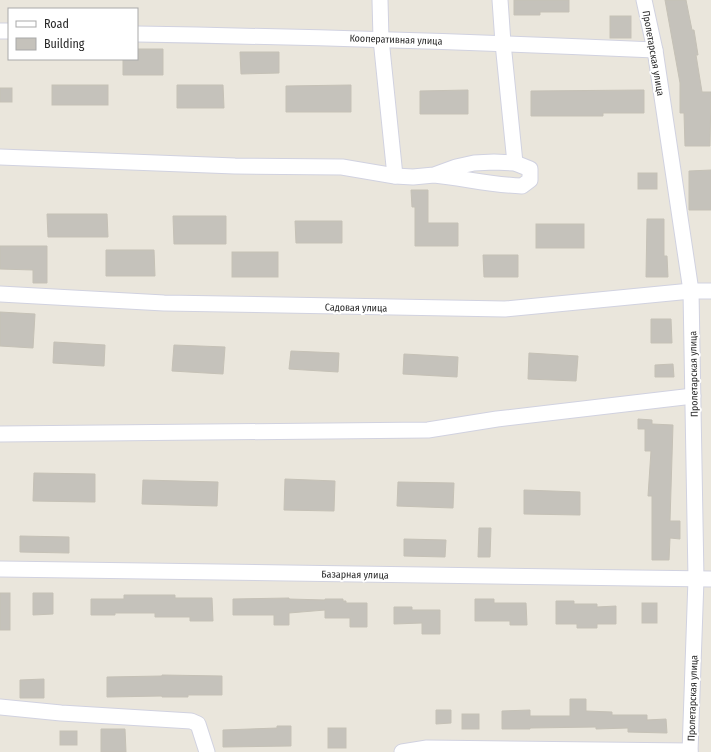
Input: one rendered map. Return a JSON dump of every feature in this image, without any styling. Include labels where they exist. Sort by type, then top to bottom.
[{"type":"street","points":[[380,0],[382,39],[396,176]]},
{"type":"street","points":[[500,0],[503,43],[516,163]]},
{"type":"street","name":"Пролетарская улица","points":[[644,0],[655,50],[691,291],[696,579],[690,752]]},
{"type":"street","name":"Кооперативная улица","points":[[138,34],[382,39],[655,50]]},
{"type":"street","points":[[0,157],[235,166],[342,167],[396,176],[413,177],[434,174],[474,163],[494,162],[516,163],[530,169],[530,180],[522,186],[499,185],[466,178],[434,174]]},
{"type":"street","name":"Садовая улица","points":[[0,294],[164,304],[505,309],[691,291],[711,291]]},
{"type":"street","points":[[0,434],[428,430],[497,419],[693,396]]},
{"type":"street","name":"Базарная улица","points":[[0,569],[711,579]]},
{"type":"street","points":[[0,707],[61,713],[191,720],[198,724],[207,752]]},
{"type":"street","points":[[402,752],[427,748],[690,752]]},
{"type":"building","points":[[514,0],[569,0],[569,12],[540,12],[540,15],[514,15]]},
{"type":"building","points":[[665,0],[686,0],[692,30],[694,30],[698,55],[696,55],[702,92],[711,92],[710,146],[685,146],[684,113],[680,113],[680,83]]},
{"type":"building","points":[[610,16],[631,16],[631,38],[610,38]]},
{"type":"building","points":[[138,49],[163,49],[163,75],[123,75],[123,60],[138,60]]},
{"type":"building","points":[[240,52],[279,52],[279,73],[241,74]]},
{"type":"building","points":[[52,85],[108,85],[108,105],[52,105]]},
{"type":"building","points":[[177,85],[223,85],[224,108],[177,108]]},
{"type":"building","points":[[351,85],[351,112],[286,112],[286,86]]},
{"type":"building","points":[[0,88],[12,88],[12,102],[0,102]]},
{"type":"building","points":[[468,90],[468,114],[420,114],[420,91]]},
{"type":"building","points":[[644,90],[644,113],[603,113],[603,116],[531,116],[531,91]]},
{"type":"building","points":[[711,170],[711,210],[689,210],[689,171]]},
{"type":"building","points":[[638,173],[657,173],[657,189],[638,189]]},
{"type":"building","points":[[411,190],[428,190],[428,223],[458,223],[458,246],[415,246],[415,207],[412,207]]},
{"type":"building","points":[[47,214],[107,214],[108,237],[48,237]]},
{"type":"building","points":[[173,216],[226,216],[226,244],[174,244]]},
{"type":"building","points":[[647,219],[664,219],[664,256],[667,256],[668,277],[646,277]]},
{"type":"building","points":[[295,221],[342,221],[342,243],[296,243]]},
{"type":"building","points":[[536,224],[584,224],[584,248],[536,248]]},
{"type":"building","points":[[0,246],[47,246],[47,283],[33,283],[33,270],[0,269]]},
{"type":"building","points":[[106,250],[154,250],[155,276],[106,276]]},
{"type":"building","points":[[232,252],[278,252],[278,277],[232,277]]},
{"type":"building","points":[[483,255],[518,255],[518,277],[484,277]]},
{"type":"building","points":[[0,312],[35,314],[33,348],[0,346]]},
{"type":"building","points":[[651,319],[671,319],[672,343],[651,343]]},
{"type":"building","points":[[54,342],[105,345],[104,366],[53,363]]},
{"type":"building","points":[[174,345],[225,347],[223,374],[172,371]]},
{"type":"building","points":[[291,351],[339,353],[338,372],[289,369]]},
{"type":"building","points":[[529,353],[578,356],[576,381],[528,379]]},
{"type":"building","points":[[404,354],[458,357],[457,377],[403,374]]},
{"type":"building","points":[[673,364],[674,377],[655,377],[655,365]]},
{"type":"building","points":[[638,419],[652,420],[652,424],[673,425],[670,521],[680,521],[680,539],[670,538],[669,560],[652,560],[652,496],[648,496],[651,451],[645,451],[645,429],[638,429]]},
{"type":"building","points":[[34,473],[95,474],[95,502],[33,501]]},
{"type":"building","points":[[285,479],[335,481],[334,511],[284,510]]},
{"type":"building","points":[[143,480],[218,482],[217,506],[142,504]]},
{"type":"building","points":[[398,482],[454,483],[453,508],[397,506]]},
{"type":"building","points":[[524,490],[580,492],[580,515],[524,514]]},
{"type":"building","points":[[479,528],[491,528],[490,557],[478,557]]},
{"type":"building","points":[[20,536],[69,537],[69,553],[20,552]]},
{"type":"building","points":[[404,539],[446,540],[445,557],[404,556]]},
{"type":"building","points":[[0,593],[10,593],[10,630],[0,630]]},
{"type":"building","points":[[33,593],[53,593],[53,614],[33,615]]},
{"type":"building","points":[[124,595],[175,595],[175,598],[212,598],[213,621],[190,621],[190,617],[155,617],[155,613],[115,613],[115,615],[91,615],[91,599],[124,599]]},
{"type":"building","points":[[289,598],[325,600],[343,599],[346,603],[367,603],[367,627],[350,627],[350,618],[325,618],[325,610],[289,613],[289,625],[274,625],[274,615],[233,615],[233,599]]},
{"type":"building","points":[[475,599],[494,599],[494,603],[526,603],[527,625],[510,625],[510,621],[475,621]]},
{"type":"building","points":[[556,601],[574,601],[574,604],[597,604],[597,607],[616,606],[616,624],[597,624],[597,628],[577,628],[577,624],[556,624]]},
{"type":"building","points":[[642,603],[657,603],[657,623],[642,623]]},
{"type":"building","points":[[394,607],[412,607],[412,610],[440,610],[440,634],[422,634],[422,623],[394,624]]},
{"type":"building","points":[[162,675],[222,676],[222,695],[188,695],[188,697],[107,697],[107,677]]},
{"type":"building","points":[[44,679],[44,698],[20,698],[20,680]]},
{"type":"building","points":[[570,699],[586,699],[586,711],[612,712],[612,715],[647,715],[647,720],[666,719],[667,733],[628,732],[628,728],[596,729],[596,727],[502,729],[502,711],[530,710],[530,716],[570,716]]},
{"type":"building","points":[[436,710],[451,710],[451,723],[436,724]]},
{"type":"building","points":[[462,714],[479,714],[479,729],[462,729]]},
{"type":"building","points":[[277,726],[291,726],[291,746],[223,747],[223,730],[277,728]]},
{"type":"building","points":[[328,728],[346,728],[346,748],[328,748]]},
{"type":"building","points":[[101,729],[125,729],[126,752],[101,752]]},
{"type":"building","points":[[60,731],[77,731],[77,745],[60,745]]}]
